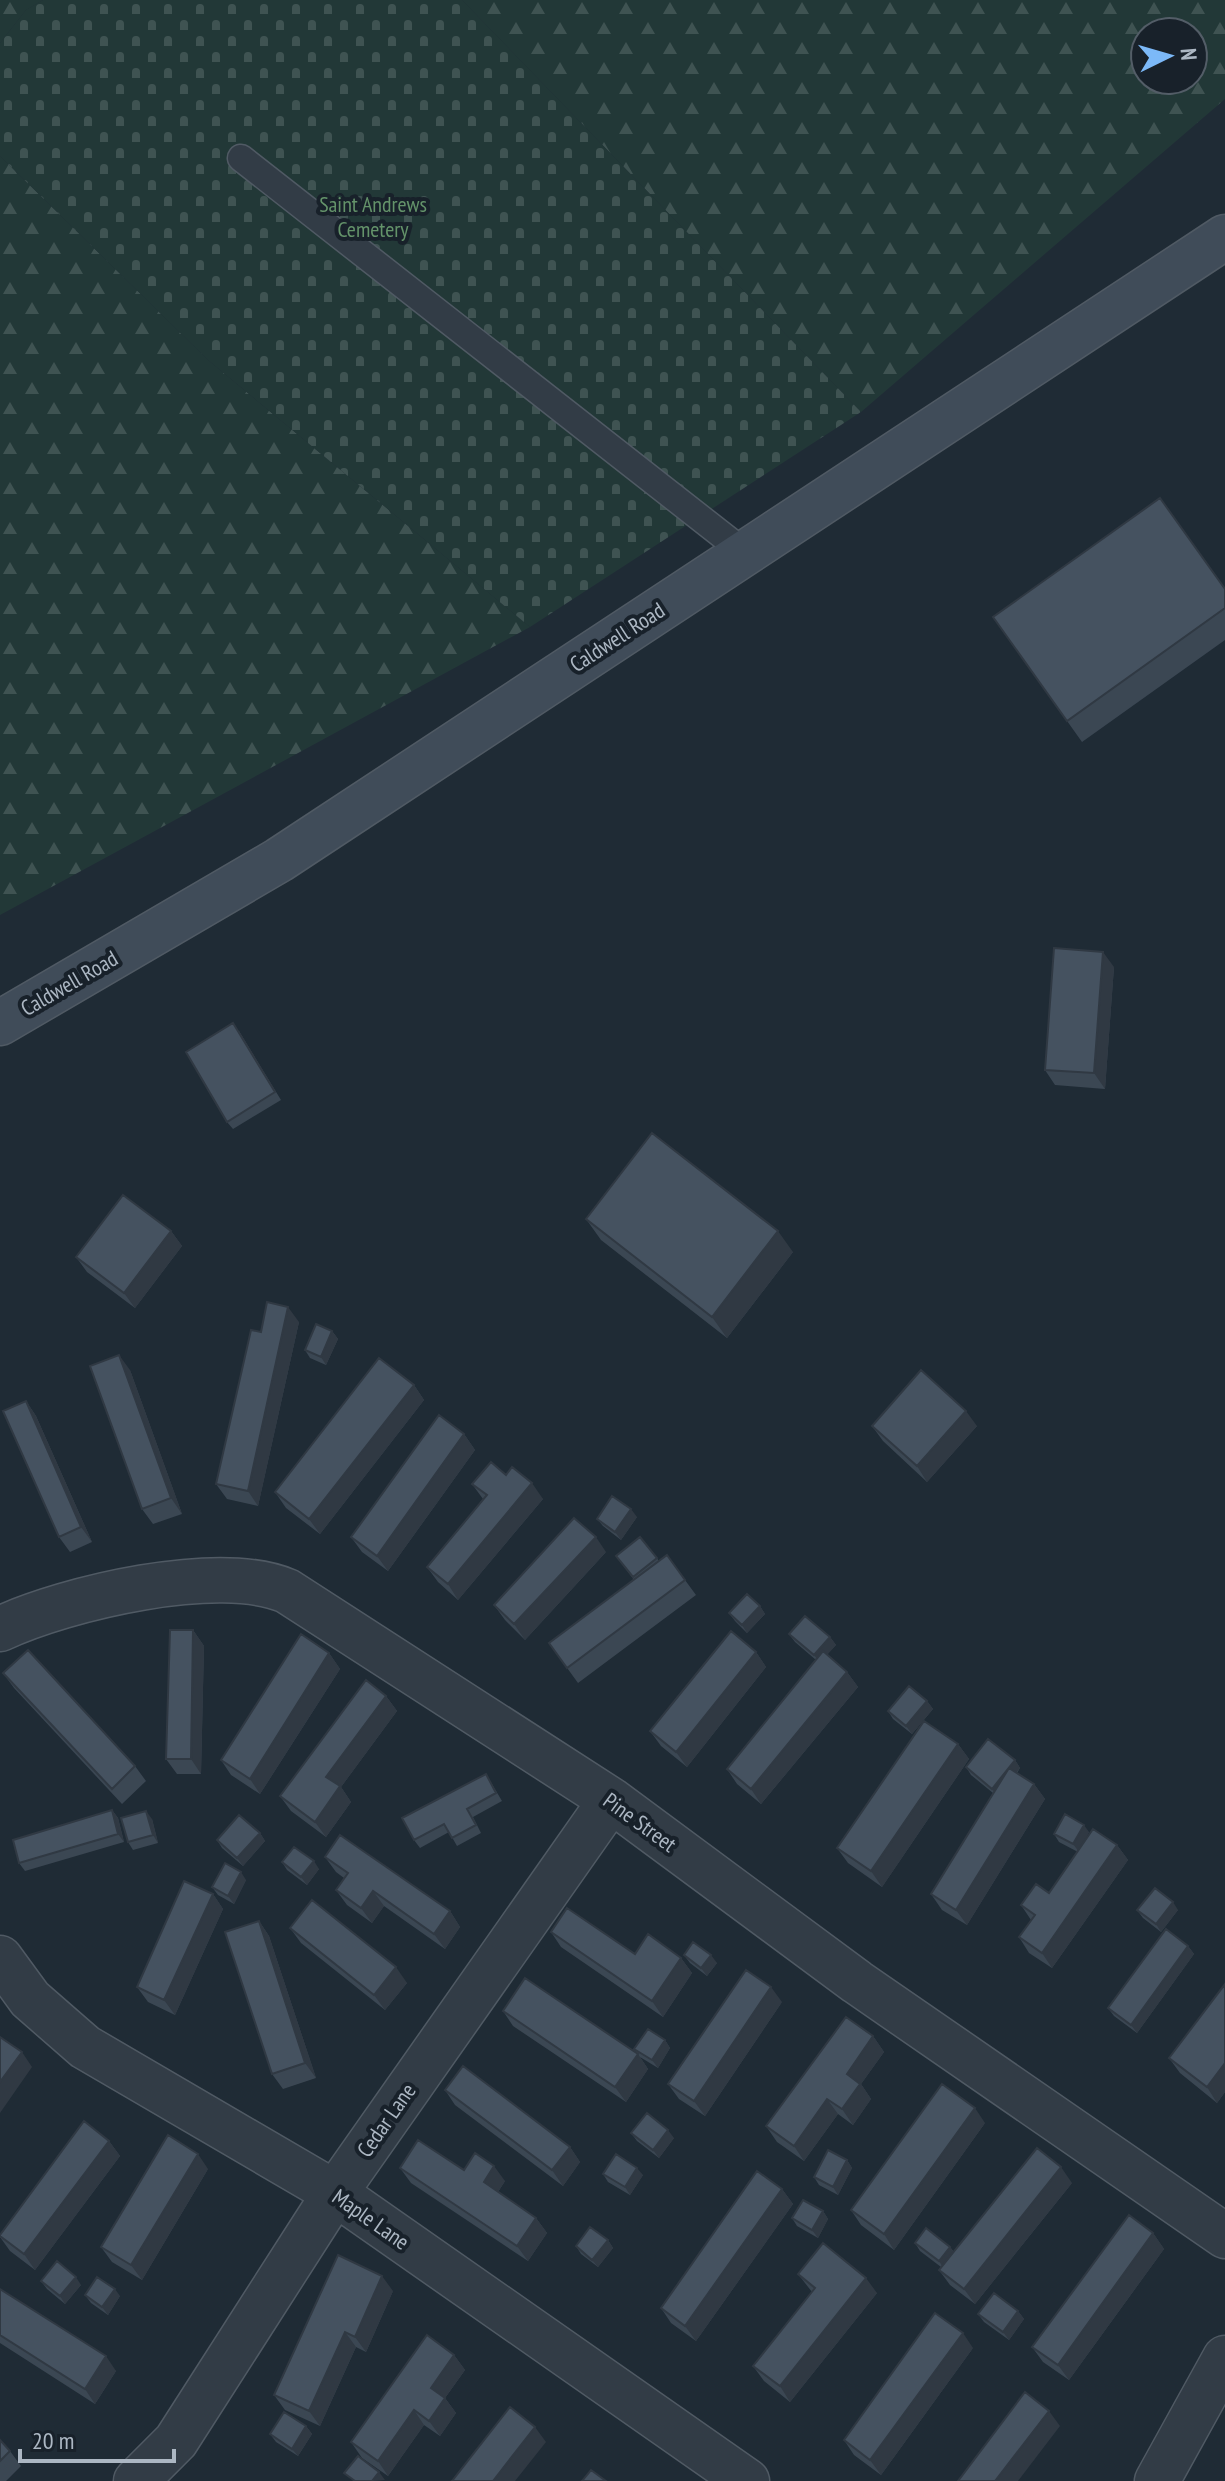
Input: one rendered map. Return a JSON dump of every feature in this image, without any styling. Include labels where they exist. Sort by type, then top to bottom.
[{"type":"street","name":"Caldwell Road","points":[[0,1023],[279,860],[1225,237]]},
{"type":"street","name":"Pine Street","points":[[0,1629],[48,1609],[90,1598],[206,1579],[266,1582],[304,1600],[611,1800],[857,1982],[1225,2236]]},
{"type":"street","name":"Cedar Lane","points":[[136,2481],[176,2441],[335,2193],[611,1800]]},
{"type":"street","name":"Maple Lane","points":[[0,1958],[30,1999],[85,2047],[335,2193],[747,2481]]},
{"type":"street","points":[[1157,2481],[1225,2358]]},
{"type":"lane","points":[[241,158],[745,553]]},
{"type":"green space","points":[[0,0],[43,0],[26,10],[0,43]]},
{"type":"green space","name":"Saint Andrews Cemetery","points":[[43,0],[462,0],[861,412],[530,627],[208,360],[0,156],[0,43],[26,10]]},
{"type":"green space","points":[[462,0],[1225,0],[1225,99],[861,412]]},
{"type":"green space","points":[[0,156],[208,360],[530,627],[0,915]]},
{"type":"building","points":[[1160,498],[1225,589],[1225,608],[1067,721],[993,617]]},
{"type":"building","points":[[1054,948],[1103,952],[1094,1073],[1045,1070]]},
{"type":"building","points":[[233,1023],[275,1092],[227,1122],[186,1052]]},
{"type":"building","points":[[652,1133],[778,1231],[712,1317],[586,1219]]},
{"type":"building","points":[[123,1195],[171,1231],[124,1293],[76,1257]]},
{"type":"building","points":[[267,1302],[288,1307],[248,1491],[216,1484],[251,1330],[261,1332]]},
{"type":"building","points":[[316,1324],[332,1331],[321,1357],[305,1350]]},
{"type":"building","points":[[119,1355],[171,1498],[142,1509],[90,1366]]},
{"type":"building","points":[[379,1358],[414,1385],[309,1519],[275,1492]]},
{"type":"building","points":[[921,1370],[966,1411],[917,1466],[872,1426]]},
{"type":"building","points":[[26,1401],[81,1527],[59,1537],[3,1411]]},
{"type":"building","points":[[439,1415],[464,1434],[377,1556],[351,1537]]},
{"type":"building","points":[[491,1462],[506,1475],[512,1467],[532,1483],[448,1584],[427,1567],[487,1495],[472,1484]]},
{"type":"building","points":[[612,1496],[631,1509],[615,1532],[597,1519]]},
{"type":"building","points":[[574,1518],[596,1537],[514,1624],[494,1605]]},
{"type":"building","points":[[640,1537],[657,1558],[633,1577],[616,1556]]},
{"type":"building","points":[[667,1555],[685,1580],[567,1668],[549,1643]]},
{"type":"building","points":[[747,1594],[760,1606],[742,1625],[729,1613]]},
{"type":"building","points":[[805,1616],[830,1637],[814,1655],[789,1634]]},
{"type":"building","points":[[170,1630],[193,1630],[191,1759],[166,1759]]},
{"type":"building","points":[[731,1631],[756,1652],[676,1752],[650,1731]]},
{"type":"building","points":[[301,1634],[329,1653],[250,1779],[221,1760]]},
{"type":"building","points":[[28,1650],[135,1766],[112,1789],[3,1673]]},
{"type":"building","points":[[823,1651],[847,1672],[751,1789],[727,1769]]},
{"type":"building","points":[[366,1680],[386,1696],[326,1777],[340,1786],[315,1822],[280,1796]]},
{"type":"building","points":[[909,1686],[927,1701],[906,1726],[888,1711]]},
{"type":"building","points":[[924,1721],[958,1744],[871,1871],[837,1848]]},
{"type":"building","points":[[988,1739],[1015,1760],[992,1789],[966,1767]]},
{"type":"building","points":[[1009,1768],[1034,1784],[956,1910],[931,1894]]},
{"type":"building","points":[[486,1774],[496,1793],[467,1809],[476,1825],[452,1838],[444,1824],[414,1840],[402,1818]]},
{"type":"building","points":[[112,1810],[118,1834],[19,1863],[13,1840]]},
{"type":"building","points":[[146,1811],[153,1835],[128,1842],[121,1818]]},
{"type":"building","points":[[1065,1814],[1084,1825],[1073,1844],[1054,1834]]},
{"type":"building","points":[[239,1815],[260,1833],[237,1858],[217,1840]]},
{"type":"building","points":[[1093,1829],[1117,1845],[1042,1953],[1019,1937],[1035,1915],[1021,1905],[1036,1884],[1049,1893]]},
{"type":"building","points":[[340,1835],[450,1911],[434,1934],[373,1891],[361,1908],[336,1890],[348,1873],[325,1857]]},
{"type":"building","points":[[294,1847],[314,1861],[301,1877],[282,1862]]},
{"type":"building","points":[[225,1863],[241,1872],[228,1896],[212,1887]]},
{"type":"building","points":[[184,1881],[213,1894],[164,2000],[137,1987]]},
{"type":"building","points":[[1155,1888],[1173,1902],[1156,1924],[1137,1910]]},
{"type":"building","points":[[312,1900],[396,1967],[374,1995],[290,1928]]},
{"type":"building","points":[[567,1908],[635,1954],[648,1934],[681,1958],[652,2001],[551,1932]]},
{"type":"building","points":[[259,1921],[305,2063],[272,2074],[225,1932]]},
{"type":"building","points":[[1166,1929],[1188,1946],[1131,2025],[1108,2008]]},
{"type":"building","points":[[693,1942],[711,1955],[701,1968],[684,1955]]},
{"type":"building","points":[[746,1970],[771,1987],[694,2101],[668,2084]]},
{"type":"building","points":[[525,1978],[638,2054],[615,2087],[503,2011]]},
{"type":"building","points":[[1225,1984],[1225,2063],[1207,2087],[1169,2058]]},
{"type":"building","points":[[846,2017],[873,2036],[847,2074],[860,2084],[842,2109],[827,2099],[794,2146],[766,2126]]},
{"type":"building","points":[[648,2029],[665,2040],[652,2060],[634,2049]]},
{"type":"building","points":[[0,2037],[22,2052],[0,2082]]},
{"type":"building","points":[[463,2066],[570,2147],[552,2170],[445,2090]]},
{"type":"building","points":[[942,2084],[975,2108],[884,2234],[851,2210]]},
{"type":"building","points":[[647,2113],[668,2130],[653,2150],[631,2133]]},
{"type":"building","points":[[84,2121],[109,2141],[24,2254],[0,2235]]},
{"type":"building","points":[[168,2135],[198,2154],[131,2265],[101,2247]]},
{"type":"building","points":[[418,2140],[464,2170],[475,2153],[494,2166],[484,2182],[536,2218],[517,2246],[400,2168]]},
{"type":"building","points":[[1037,2148],[1061,2167],[964,2289],[939,2270]]},
{"type":"building","points":[[828,2150],[847,2160],[833,2187],[814,2177]]},
{"type":"building","points":[[616,2154],[637,2168],[625,2187],[603,2174]]},
{"type":"building","points":[[757,2171],[782,2189],[685,2326],[661,2308]]},
{"type":"building","points":[[803,2200],[823,2211],[812,2230],[792,2218]]},
{"type":"building","points":[[1129,2215],[1153,2233],[1058,2365],[1032,2347]]},
{"type":"building","points":[[590,2227],[608,2240],[592,2260],[576,2246]]},
{"type":"building","points":[[926,2228],[950,2247],[939,2261],[915,2243]]},
{"type":"building","points":[[823,2243],[866,2278],[780,2386],[753,2366],[815,2288],[798,2274]]},
{"type":"building","points":[[338,2255],[382,2276],[355,2337],[345,2332],[309,2411],[274,2395]]},
{"type":"building","points":[[57,2261],[76,2277],[60,2296],[41,2281]]},
{"type":"building","points":[[97,2277],[115,2289],[102,2307],[85,2295]]},
{"type":"building","points":[[0,2289],[106,2356],[85,2389],[0,2335]]},
{"type":"building","points":[[994,2293],[1018,2311],[1003,2332],[978,2314]]},
{"type":"building","points":[[935,2313],[963,2333],[870,2460],[844,2440]]},
{"type":"building","points":[[427,2335],[454,2355],[431,2388],[445,2398],[429,2421],[414,2410],[378,2461],[351,2442]]},
{"type":"building","points":[[1025,2392],[1049,2411],[995,2481],[958,2481]]},
{"type":"building","points":[[510,2407],[535,2427],[493,2481],[452,2481]]},
{"type":"building","points":[[284,2412],[306,2426],[292,2449],[270,2434]]},
{"type":"building","points":[[0,2440],[10,2451],[0,2461]]},
{"type":"building","points":[[358,2456],[379,2472],[372,2481],[355,2481],[344,2473]]},
{"type":"building","points":[[591,2470],[606,2481],[582,2481]]}]
